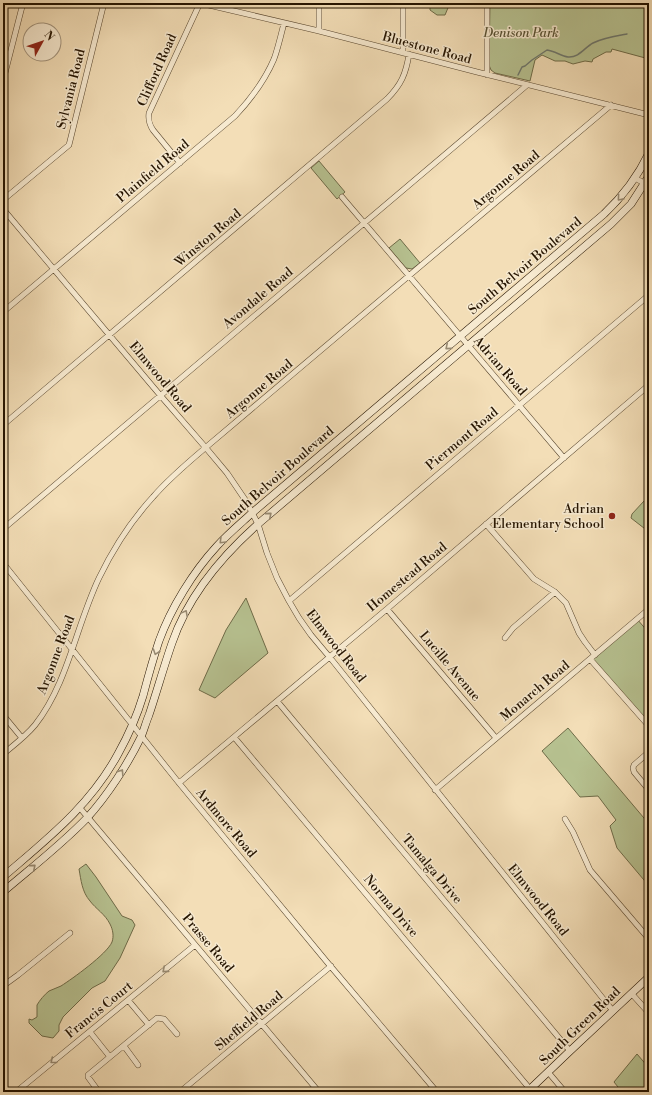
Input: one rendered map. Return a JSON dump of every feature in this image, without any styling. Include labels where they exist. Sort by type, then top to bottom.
[{"type":"street","points":[[3,81],[23,3]]},
{"type":"street","name":"Sylvania Road","points":[[3,200],[68,145],[104,3]]},
{"type":"street","name":"Bluestone Road","points":[[200,3],[227,7],[487,75],[649,115]]},
{"type":"street","name":"Clifford Road","points":[[180,162],[153,130],[149,124],[148,117],[200,3]]},
{"type":"street","points":[[319,3],[319,31]]},
{"type":"street","points":[[402,53],[403,3]]},
{"type":"street","points":[[487,3],[487,75]]},
{"type":"street","name":"Plainfield Road","points":[[3,312],[235,116],[254,93],[272,63],[278,48],[284,23]]},
{"type":"street","name":"Winston Road","points":[[3,425],[387,100],[400,84],[404,76],[409,54]]},
{"type":"street","name":"Avondale Road","points":[[3,529],[528,85]]},
{"type":"street","name":"Argonne Road","points":[[3,754],[33,727],[52,700],[99,577],[131,523],[153,496],[206,448],[611,105]]},
{"type":"street","name":"South Belvoir Boulevard","points":[[3,877],[60,828],[80,808],[117,756],[132,724],[160,639],[169,619],[183,593],[205,560],[217,546],[252,513],[604,214],[620,198],[635,178],[649,153]]},
{"type":"street","name":"South Belvoir Boulevard","points":[[3,892],[70,835],[88,817],[105,796],[141,737],[173,641],[189,606],[224,556],[258,524],[612,224],[647,185],[649,176]]},
{"type":"street","points":[[635,178],[647,185]]},
{"type":"street","name":"Adrian Road","points":[[342,197],[564,458]]},
{"type":"street","name":"Elmwood Road","points":[[3,209],[234,483],[258,524],[277,578],[289,601],[311,636],[613,1011]]},
{"type":"street","name":"Piermont Road","points":[[289,601],[649,295]]},
{"type":"street","name":"Homestead Road","points":[[178,783],[387,609],[649,385]]},
{"type":"street","points":[[486,524],[534,579],[555,592],[566,603],[579,633],[595,655]]},
{"type":"street","name":"Ardmore Road","points":[[3,563],[178,783],[437,1092]]},
{"type":"street","points":[[505,638],[513,628],[555,592]]},
{"type":"street","name":"Lucille Avenue","points":[[387,609],[496,738]]},
{"type":"street","name":"Monarch Road","points":[[435,790],[649,609]]},
{"type":"street","points":[[590,659],[649,726]]},
{"type":"street","name":"Tamalga Drive","points":[[277,701],[570,1051]]},
{"type":"street","points":[[3,715],[22,738]]},
{"type":"street","name":"Norma Drive","points":[[234,737],[529,1091]]},
{"type":"street","points":[[649,752],[634,765],[633,768],[634,772],[649,790]]},
{"type":"street","name":"Prasse Road","points":[[80,808],[320,1092]]},
{"type":"street","points":[[565,819],[573,832],[590,870],[649,939]]},
{"type":"street","points":[[3,983],[8,983],[70,933]]},
{"type":"street","name":"Francis Court","points":[[16,1092],[195,945]]},
{"type":"street","name":"Sheffield Road","points":[[180,1092],[331,966]]},
{"type":"street","name":"South Green Road","points":[[529,1091],[649,977]]},
{"type":"street","points":[[631,993],[649,1013]]},
{"type":"street","points":[[128,1000],[149,1025]]},
{"type":"street","points":[[98,1092],[88,1075],[157,1018],[164,1019],[177,1034]]},
{"type":"street","points":[[90,1032],[110,1057]]},
{"type":"street","points":[[124,1046],[138,1064]]},
{"type":"street","points":[[548,1072],[565,1092]]},
{"type":"green space","points":[[430,3],[450,3],[445,15],[437,15],[430,10]]},
{"type":"green space","name":"Denison Park","points":[[490,3],[649,3],[649,59],[612,49],[611,52],[606,52],[593,59],[592,62],[585,61],[573,64],[565,61],[555,61],[542,55],[535,60],[530,81],[495,73],[491,70],[489,65]]},
{"type":"green space","points":[[319,161],[345,192],[337,199],[311,168]]},
{"type":"green space","points":[[400,239],[420,263],[412,269],[406,268],[389,248]]},
{"type":"green space","points":[[644,501],[649,501],[649,532],[631,518],[632,514]]},
{"type":"green space","points":[[246,598],[268,653],[215,698],[199,690],[226,630]]},
{"type":"green space","points":[[637,619],[649,633],[649,726],[590,659]]},
{"type":"green space","points":[[568,728],[649,824],[649,886],[617,848],[610,826],[616,820],[598,796],[580,797],[542,751]]},
{"type":"green space","points":[[86,864],[122,916],[132,920],[135,925],[120,958],[105,981],[92,988],[63,1017],[59,1025],[59,1031],[53,1038],[42,1036],[29,1023],[29,1019],[32,1020],[37,1017],[37,1005],[39,1001],[49,991],[66,983],[97,959],[109,947],[113,940],[111,926],[108,920],[87,897],[81,882],[79,869]]},
{"type":"green space","points":[[637,1054],[649,1068],[649,1092],[622,1092],[614,1082]]},
{"type":"waterway","points":[[518,75],[522,67],[547,50],[572,57],[579,54],[597,41],[627,34]]},
{"type":"place","name":"Adrian Elementary School","points":[[612,516]]}]
